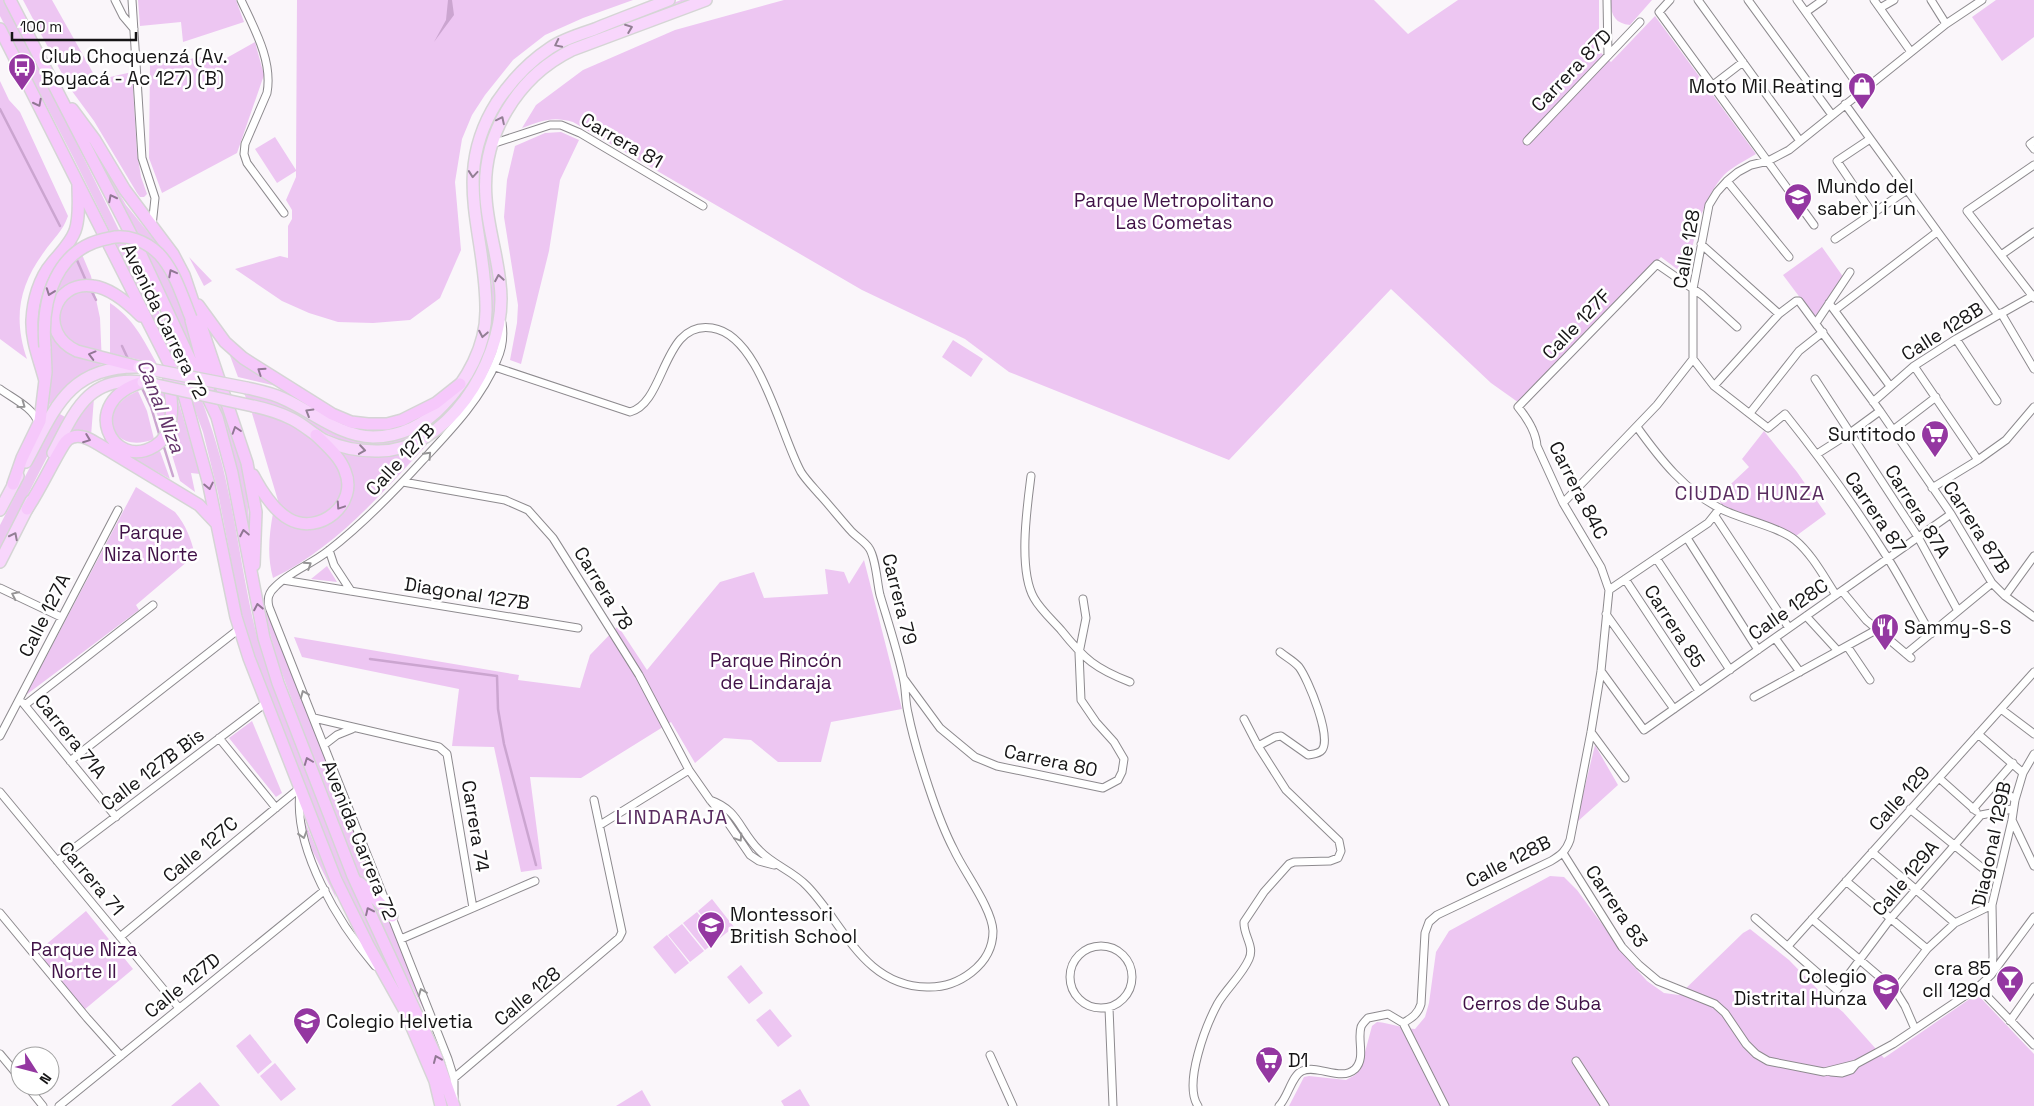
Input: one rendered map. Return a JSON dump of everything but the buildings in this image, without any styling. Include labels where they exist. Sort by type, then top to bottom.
[{"type":"highway","name":"Avenida Carrera 72","points":[[10,0],[135,242],[217,417],[232,473],[264,638],[278,683],[353,876],[436,1056],[454,1105]]},
{"type":"highway","name":"Avenida Carrera 72","points":[[0,29],[183,391],[217,524],[240,629],[336,880],[404,1011],[439,1091],[441,1106]]},
{"type":"highway","name":"Avenida Carrera 72","points":[[52,82],[95,140],[134,203],[179,264],[247,463],[256,512],[253,581]]},
{"type":"highway","points":[[45,381],[34,337],[32,321],[34,305],[45,273],[76,230],[78,181]]},
{"type":"highway","points":[[13,484],[22,458],[38,426],[42,412],[45,381],[44,318],[46,304],[57,276],[71,257],[83,247],[97,240],[126,237],[138,240],[149,245],[169,266],[191,318],[217,417]]},
{"type":"highway","points":[[139,368],[77,351],[69,347],[57,334],[54,316],[56,307],[62,296],[72,289],[82,286],[93,286],[103,289],[129,305],[150,325]]},
{"type":"highway","points":[[191,296],[222,338],[243,358],[332,414],[351,422],[387,424],[402,420],[436,402],[460,384]]},
{"type":"highway","points":[[143,382],[123,390],[109,406],[106,426],[110,436],[121,447],[137,452],[148,450],[157,445],[165,436],[171,417],[166,357]]},
{"type":"highway","points":[[247,463],[267,497],[287,518],[300,524],[326,520],[335,514],[345,500],[348,488],[346,473],[340,461],[316,435]]},
{"type":"highway","points":[[28,509],[64,443],[71,437],[77,436],[94,442],[199,505],[217,524]]},
{"type":"highway","points":[[353,876],[392,916]]},
{"type":"main road","points":[[0,510],[61,398],[80,381],[110,370],[139,368],[247,388],[283,398],[357,436],[375,437],[392,435],[409,430],[424,422],[443,406],[460,384],[471,367],[481,344],[486,312],[472,185],[475,157],[488,118],[497,102],[517,77],[539,56],[552,47],[669,0]]},
{"type":"main road","points":[[0,562],[28,509],[54,452],[79,407],[96,389],[118,380],[143,382],[253,406],[286,417],[316,435],[343,446],[376,451],[400,447],[428,436],[450,418],[480,377],[496,336],[501,312],[501,288],[485,197],[486,178],[492,144],[505,112],[515,96],[548,64],[572,50],[706,0]]},
{"type":"street","points":[[115,0],[123,16],[134,29]]},
{"type":"street","points":[[132,0],[142,158],[154,194],[152,226]]},
{"type":"street","points":[[241,0],[266,58],[269,84],[267,93],[244,144],[244,154],[248,163],[284,214]]},
{"type":"street","points":[[1607,0],[1608,55]]},
{"type":"street","points":[[1670,0],[1659,12],[1814,225]]},
{"type":"street","points":[[1698,0],[1800,141]]},
{"type":"street","points":[[1748,0],[1832,114]]},
{"type":"street","points":[[1797,0],[1862,90]]},
{"type":"street","points":[[1806,12],[1824,0]]},
{"type":"street","points":[[1874,0],[1911,52]]},
{"type":"street","points":[[1880,8],[1894,0]]},
{"type":"street","points":[[1931,0],[1946,24]]},
{"type":"street","name":"Calle 128","points":[[1693,359],[1693,289],[1700,244],[1709,205],[1726,181],[1751,166],[1768,161],[1789,150],[1946,24],[1982,0]]},
{"type":"street","name":"Carrera 87D","points":[[1527,141],[1640,22]]},
{"type":"street","points":[[1713,85],[1743,62]]},
{"type":"street","points":[[1845,104],[1937,232],[1999,314],[2034,369]]},
{"type":"street","name":"Carrera 81","points":[[492,144],[550,125],[561,126],[580,133],[703,206]]},
{"type":"street","points":[[1870,139],[1837,161],[1872,214]]},
{"type":"street","points":[[2033,296],[1967,211],[2034,164]]},
{"type":"street","points":[[1726,181],[1789,257]]},
{"type":"street","points":[[1835,239],[1907,190]]},
{"type":"street","points":[[134,203],[141,207],[147,207],[152,202],[154,194]]},
{"type":"street","points":[[1835,310],[1937,232]]},
{"type":"street","points":[[2001,255],[2034,232]]},
{"type":"street","points":[[1700,244],[1779,314],[1714,386]]},
{"type":"street","name":"Calle 127F","points":[[1518,407],[1657,264],[1693,289]]},
{"type":"street","points":[[1816,323],[1850,272]]},
{"type":"street","points":[[1693,289],[1737,328]]},
{"type":"street","name":"Calle 128B","points":[[1873,402],[1914,366],[1956,339],[2033,296]]},
{"type":"street","name":"Carrera 87B","points":[[1779,314],[1798,301],[1823,332],[1894,430],[1951,514],[1992,582],[2006,596],[2034,617]]},
{"type":"street","points":[[1829,303],[1890,386]]},
{"type":"street","name":"Calle 127B","points":[[269,593],[283,580],[329,550],[377,508],[457,422],[481,390],[495,367],[503,340],[501,312]]},
{"type":"street","name":"Carrera 79","points":[[495,367],[630,412],[640,409],[676,345],[683,336],[696,328],[720,330],[734,337],[741,344],[769,393],[802,474],[852,532],[870,549],[879,591],[904,679],[907,710],[930,788],[953,848],[982,898],[993,929]]},
{"type":"street","points":[[1563,503],[1637,427],[1693,359],[1714,386],[1750,413],[1799,352],[1823,332]]},
{"type":"street","points":[[1956,339],[1997,401]]},
{"type":"street","points":[[1914,366],[1978,460]]},
{"type":"street","name":"Carrera 87A","points":[[1815,379],[1918,537],[1958,611]]},
{"type":"street","points":[[0,389],[31,412],[36,418],[38,426]]},
{"type":"street","points":[[1894,430],[1936,397]]},
{"type":"street","name":"Carrera 84C","points":[[1518,407],[1526,416],[1537,446],[1563,503],[1601,567],[1609,590]]},
{"type":"street","points":[[1932,488],[1978,460],[2006,440],[2034,407]]},
{"type":"street","points":[[1817,454],[1880,411]]},
{"type":"street","name":"Carrera 87","points":[[1750,413],[1768,428],[1785,414],[1817,454],[1888,559],[1930,634]]},
{"type":"street","points":[[1637,427],[1679,479],[1720,508],[1796,540],[1839,593],[1876,630],[1909,656],[1930,634],[1992,582]]},
{"type":"street","points":[[1031,476],[1024,544],[1029,584],[1034,598],[1079,653],[1104,672],[1130,682]]},
{"type":"street","name":"Carrera 78","points":[[403,482],[504,500],[520,505],[536,517],[553,538],[620,644],[657,708],[689,770],[750,855],[754,859],[780,867]]},
{"type":"street","points":[[1609,590],[1687,538],[1716,516],[1720,508]]},
{"type":"street","name":"Calle 127A","points":[[0,736],[118,510]]},
{"type":"street","name":"Calle 128C","points":[[1601,671],[1644,730],[1951,514]]},
{"type":"street","points":[[1716,516],[1789,628]]},
{"type":"street","points":[[1687,538],[1758,650]]},
{"type":"street","points":[[329,550],[334,565],[351,591]]},
{"type":"street","points":[[2006,596],[2034,556]]},
{"type":"street","points":[[1656,558],[1730,670]]},
{"type":"street","name":"Carrera 85","points":[[1625,579],[1699,691]]},
{"type":"street","name":"Diagonal 127B","points":[[283,580],[578,628]]},
{"type":"street","points":[[0,588],[61,617]]},
{"type":"street","name":"Calle 128B","points":[[1403,1023],[1419,1012],[1425,933],[1429,922],[1437,915],[1551,861],[1563,854],[1570,840],[1601,671],[1609,590]]},
{"type":"street","name":"Avenida Carrera 72","points":[[269,593],[269,607],[448,1059],[454,1078],[454,1105]]},
{"type":"street","name":"Carrera 80","points":[[904,679],[940,728],[975,757],[997,766],[1103,788],[1118,780],[1122,772],[1124,759],[1114,742],[1096,722],[1081,700],[1079,653],[1086,618],[1083,599]]},
{"type":"street","points":[[25,705],[153,604]]},
{"type":"street","points":[[1606,614],[1674,709]]},
{"type":"street","points":[[1806,616],[1838,652]]},
{"type":"street","points":[[70,761],[240,629]]},
{"type":"street","points":[[1754,697],[1876,630]]},
{"type":"street","points":[[1775,638],[1800,672]]},
{"type":"street","points":[[1847,646],[1870,680]]},
{"type":"street","points":[[1258,746],[1281,736],[1308,755],[1318,754],[1323,749],[1325,741],[1318,708],[1298,666],[1280,652]]},
{"type":"street","name":"Calle 129","points":[[1788,946],[2034,672]]},
{"type":"street","name":"Carrera 71A","points":[[19,698],[116,817]]},
{"type":"street","name":"Calle 127B Bis","points":[[57,861],[267,702]]},
{"type":"street","points":[[2001,709],[2034,734]]},
{"type":"street","points":[[314,718],[355,729]]},
{"type":"street","points":[[1198,1106],[1195,1101],[1193,1086],[1199,1050],[1218,1004],[1250,958],[1251,948],[1244,922],[1264,892],[1289,864],[1338,858],[1340,851],[1339,841],[1286,790],[1258,746],[1244,719]]},
{"type":"street","points":[[324,745],[342,732],[355,729]]},
{"type":"street","name":"Carrera 74","points":[[355,729],[439,747],[448,754],[473,908]]},
{"type":"street","points":[[1591,732],[1625,778]]},
{"type":"street","points":[[1978,734],[2023,773]]},
{"type":"street","points":[[219,738],[276,808]]},
{"type":"street","name":"Diagonal 129B","points":[[1991,975],[1993,956],[1992,905],[2012,820],[2012,809],[2023,773],[2034,754]]},
{"type":"street","points":[[1973,809],[2013,763]]},
{"type":"street","points":[[594,800],[600,825],[689,770]]},
{"type":"street","points":[[1939,778],[1981,815],[2012,809]]},
{"type":"street","points":[[1996,783],[2015,800]]},
{"type":"street","name":"Avenida Carrera 72","points":[[301,787],[298,809],[300,825],[310,857],[325,890],[349,932],[386,978]]},
{"type":"street","name":"Calle 127C","points":[[120,937],[301,787]]},
{"type":"street","name":"Carrera 71","points":[[0,792],[179,1008]]},
{"type":"street","name":"Carrera 78","points":[[710,800],[728,809],[760,852],[780,867],[795,875],[808,888],[850,944],[864,959],[880,972],[906,985],[934,987],[953,982],[968,975],[981,965],[991,948],[993,929]]},
{"type":"street","points":[[1910,810],[1998,880]]},
{"type":"street","name":"Calle 129A","points":[[1788,946],[1838,990],[1891,918],[1981,815]]},
{"type":"street","points":[[2012,820],[2034,866]]},
{"type":"street","name":"Calle 128","points":[[454,1078],[619,938],[622,932],[600,825]]},
{"type":"street","points":[[754,859],[760,852]]},
{"type":"street","points":[[1872,852],[1955,923]]},
{"type":"street","name":"Carrera 83","points":[[1563,854],[1622,947],[1658,980],[1715,1004],[1725,1013],[1746,1044],[1756,1054],[1768,1061],[1824,1072],[1847,1072],[1856,1064]]},
{"type":"street","points":[[401,938],[535,881]]},
{"type":"street","points":[[1846,881],[1927,949]]},
{"type":"street","name":"Calle 127D","points":[[59,1106],[325,890]]},
{"type":"street","points":[[1894,990],[1927,949],[1955,923],[1992,905]]},
{"type":"street","points":[[0,914],[121,1056]]},
{"type":"street","points":[[1856,1064],[1894,1044],[1978,987],[1991,975],[2034,917]]},
{"type":"street","points":[[1755,918],[1788,946]]},
{"type":"street","points":[[1812,919],[1894,990],[1905,1006],[1915,1029]]},
{"type":"street","points":[[1097,946],[1107,946],[1117,950],[1124,956],[1132,971],[1130,990],[1118,1004],[1109,1008],[1098,1009],[1088,1007],[1073,993],[1069,984],[1069,973],[1072,963],[1078,955],[1087,949],[1097,946]]},
{"type":"street","points":[[1978,987],[2034,1045]]},
{"type":"street","points":[[2010,1021],[2034,987]]},
{"type":"street","points":[[1109,1008],[1113,1106]]},
{"type":"street","points":[[1279,1106],[1289,1092],[1294,1079],[1302,1070],[1310,1069],[1343,1074],[1355,1068],[1360,1060],[1361,1028],[1368,1018],[1388,1014],[1403,1023],[1445,1106]]},
{"type":"street","points":[[0,1054],[10,1066]]},
{"type":"street","points":[[990,1055],[1012,1106]]},
{"type":"street","points":[[1576,1061],[1605,1106]]},
{"type":"street","name":"Carrera 83","points":[[1824,1072],[1856,1064]]},
{"type":"street","points":[[35,1096],[43,1106]]},
{"type":"green space","points":[[0,0],[3,0],[55,99],[201,398],[226,478],[249,603],[258,640],[349,879],[397,984],[370,938],[341,878],[250,643],[241,612],[218,493],[203,432],[185,383],[73,157],[0,16]]},
{"type":"green space","points":[[23,0],[52,0],[97,80],[132,72],[137,152],[141,177],[147,194],[144,197],[140,197],[137,193],[94,121],[69,87]]},
{"type":"green space","points":[[138,0],[236,0],[244,22],[183,42],[181,22],[140,26]]},
{"type":"green space","points":[[297,0],[633,0],[583,18],[545,35],[513,60],[485,95],[472,115],[462,139],[455,182],[461,250],[440,298],[410,320],[373,323],[338,322],[309,313],[282,301],[235,269],[280,256],[288,258],[288,226],[292,219],[292,210],[286,200],[296,177],[296,171],[277,183],[255,149],[275,137],[296,170]]},
{"type":"green space","points":[[681,0],[688,0],[587,38],[555,54],[536,67],[520,83],[496,119],[483,160],[479,205],[495,291],[492,333],[485,356],[475,378],[461,398],[444,416],[424,431],[402,441],[379,446],[354,444],[326,433],[282,409],[246,398],[244,393],[275,401],[337,433],[359,440],[371,441],[392,440],[410,434],[427,425],[443,412],[467,384],[484,351],[488,333],[492,297],[491,278],[480,225],[476,194],[478,168],[483,143],[499,108],[523,76],[554,51],[579,38]]},
{"type":"green space","name":"Parque Metropolitano Las Cometas","points":[[784,0],[1374,0],[1408,34],[1458,0],[1599,0],[1599,51],[1611,62],[1655,16],[1756,154],[1724,175],[1709,198],[1695,236],[1686,276],[1661,257],[1522,405],[1491,383],[1391,289],[1229,460],[1009,372],[965,339],[862,290],[573,122],[553,119],[522,128],[536,105],[583,70],[675,30]]},
{"type":"green space","points":[[1611,0],[1652,0],[1630,25],[1621,23],[1614,17],[1611,10]]},
{"type":"green space","points":[[1996,0],[2034,0],[2034,37],[2002,61],[1972,17]]},
{"type":"green space","points":[[255,42],[264,75],[237,153],[162,193],[149,158],[150,64],[199,57],[223,60]]},
{"type":"green space","points":[[0,81],[9,100],[20,112],[68,216],[61,231],[47,247],[36,265],[24,290],[21,303],[20,330],[27,359],[0,339]]},
{"type":"green space","points":[[561,132],[579,140],[560,180],[549,251],[521,364],[510,360],[517,323],[518,305],[504,217],[507,180],[515,146],[545,133]]},
{"type":"green space","points":[[97,155],[126,205],[161,248],[172,265],[165,269],[186,319],[195,359],[159,284],[139,235],[94,156]]},
{"type":"green space","points":[[76,240],[91,276],[100,318],[102,364],[72,383],[46,408],[37,317],[38,305],[48,274]]},
{"type":"green space","points":[[1822,247],[1844,278],[1816,319],[1783,275]]},
{"type":"green space","points":[[189,257],[212,281],[204,286]]},
{"type":"green space","points":[[110,303],[132,323],[157,364],[110,353]]},
{"type":"green space","points":[[194,318],[231,424],[244,479],[249,534],[232,452]]},
{"type":"green space","points":[[953,340],[983,359],[971,377],[942,357]]},
{"type":"green space","points":[[229,353],[241,364],[276,386],[238,377]]},
{"type":"green space","points":[[147,389],[164,393],[167,408],[163,429]]},
{"type":"green space","points":[[138,391],[147,411],[154,439],[139,443],[127,441],[118,436],[113,428],[112,419],[116,408],[124,399]]},
{"type":"green space","points":[[94,398],[91,436],[83,432],[69,431],[87,404]]},
{"type":"green space","points":[[178,400],[200,474],[191,473],[195,492],[180,481],[168,442],[176,422]]},
{"type":"green space","points":[[251,410],[277,418],[306,434],[319,444],[339,467],[343,479],[342,491],[337,503],[323,516],[312,519],[301,518],[291,514],[279,504]]},
{"type":"green space","points":[[58,413],[67,418],[0,549],[0,525]]},
{"type":"green space","points":[[1764,431],[1797,472],[1826,514],[1796,536],[1722,505],[1717,497],[1749,467],[1742,459]]},
{"type":"green space","points":[[431,440],[358,517],[318,551],[273,578],[269,546],[273,513],[284,522],[300,527],[350,499],[353,479],[339,451],[407,450]]},
{"type":"green space","points":[[160,451],[170,479],[125,454],[146,456]]},
{"type":"green space","name":"Parque Niza Norte","points":[[136,487],[175,512],[188,532],[195,555],[136,605],[139,610],[26,695]]},
{"type":"green space","name":"Parque Rincón de Lindaraja","points":[[864,560],[902,709],[831,722],[821,762],[778,762],[751,740],[724,738],[695,763],[671,722],[581,778],[530,777],[542,869],[521,872],[494,747],[452,746],[459,689],[302,657],[294,637],[519,675],[518,680],[580,688],[590,655],[618,626],[647,670],[720,582],[754,572],[764,598],[828,594],[825,569],[844,572],[849,584]]},
{"type":"green space","points":[[327,566],[337,582],[311,579]]},
{"type":"green space","points":[[260,594],[262,594],[381,900],[357,876],[276,657]]},
{"type":"green space","points":[[252,721],[282,793],[276,797],[229,738]]},
{"type":"green space","points":[[1595,745],[1618,785],[1576,823]]},
{"type":"green space","points":[[303,817],[335,892],[336,898],[312,850]]},
{"type":"green space","name":"Cerros de Suba","points":[[1550,876],[1564,877],[1577,890],[1630,962],[1647,981],[1664,993],[1679,995],[1743,933],[1750,929],[1789,960],[1828,1000],[1843,1012],[1884,1058],[1971,998],[1979,996],[2034,1054],[2034,1106],[1289,1106],[1304,1077],[1346,1080],[1355,1075],[1361,1067],[1372,1026],[1377,1022],[1415,1029],[1425,1017],[1429,1003],[1436,952],[1449,931]]},
{"type":"green space","points":[[712,899],[734,927],[720,938],[698,911]]},
{"type":"green space","points":[[375,903],[390,917],[428,1018],[369,904]]},
{"type":"green space","name":"Parque Niza Norte II","points":[[86,911],[133,969],[84,1010],[37,952]]},
{"type":"green space","points":[[697,912],[719,939],[705,950],[683,923]]},
{"type":"green space","points":[[682,924],[704,951],[690,962],[668,935]]},
{"type":"green space","points":[[667,935],[689,963],[675,974],[653,947]]},
{"type":"green space","points":[[741,965],[763,993],[749,1004],[727,977]]},
{"type":"green space","points":[[770,1009],[792,1036],[778,1047],[756,1020]]},
{"type":"green space","points":[[250,1034],[272,1062],[258,1074],[236,1046]]},
{"type":"green space","points":[[275,1063],[296,1089],[281,1101],[260,1076]]},
{"type":"green space","points":[[200,1082],[220,1106],[171,1106]]},
{"type":"green space","points":[[800,1089],[810,1106],[784,1106],[781,1101]]},
{"type":"green space","points":[[642,1090],[651,1106],[616,1106]]},
{"type":"shaded area","points":[[448,0],[452,0],[454,15],[434,42],[446,20]]},
{"type":"waterway","name":"Canal Niza","points":[[0,109],[60,226]]},
{"type":"waterway","name":"Canal Niza","points":[[76,258],[87,283]]},
{"type":"waterway","name":"Canal Niza","points":[[91,290],[96,300]]},
{"type":"waterway","name":"Canal Niza","points":[[122,346],[129,361]]},
{"type":"waterway","name":"Canal Niza","points":[[141,386],[151,407],[160,437]]},
{"type":"waterway","name":"Canal Niza","points":[[163,444],[173,476]]},
{"type":"waterway","points":[[370,659],[497,676],[498,709],[504,744],[536,865]]},
{"type":"place","name":"Club Choquenzá (Av. Boyacá - Ac 127) (B)","points":[[22,91]]},
{"type":"place","name":"Moto Mil Reating","points":[[1862,110]]},
{"type":"place","name":"Mundo del saber j i un","points":[[1798,221]]},
{"type":"place","name":"Surtitodo","points":[[1935,458]]},
{"type":"place","name":"Sammy-S-S","points":[[1885,651]]},
{"type":"place","name":"Montessori British School","points":[[711,949]]},
{"type":"place","name":"cra 85 cll 129d","points":[[2010,1003]]},
{"type":"place","name":"Colegio Distrital Hunza","points":[[1886,1011]]},
{"type":"place","name":"Colegio Helvetia","points":[[307,1045]]},
{"type":"place","name":"D1","points":[[1269,1084]]},
{"type":"district","name":"CIUDAD HUNZA","points":[[1750,493]]},
{"type":"district","name":"LINDARAJA","points":[[672,817]]}]
